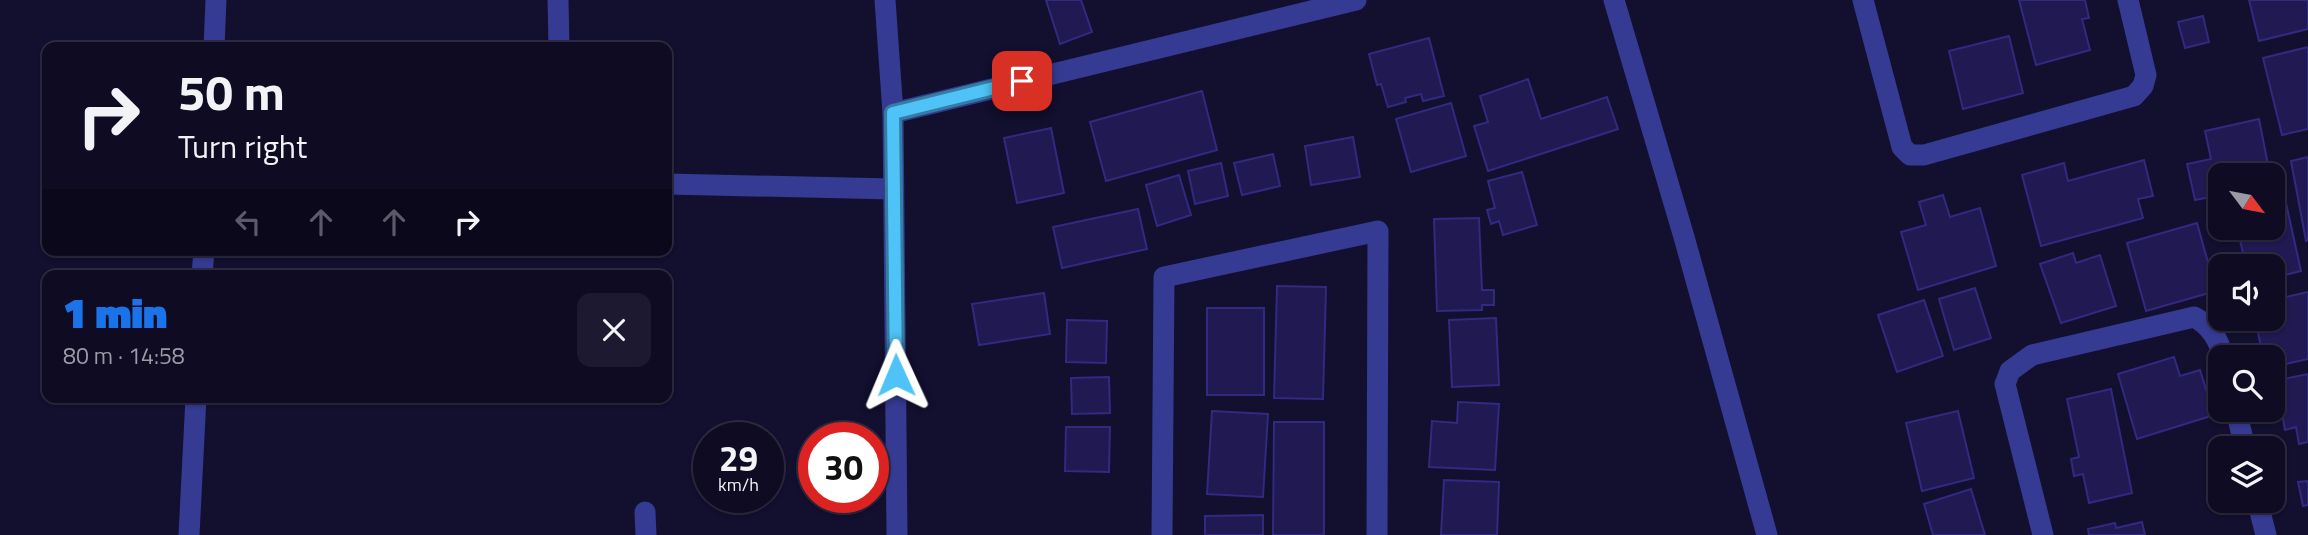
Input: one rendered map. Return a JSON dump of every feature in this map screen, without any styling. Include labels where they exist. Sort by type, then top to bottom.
[{"type":"street","points":[[214,42],[216,0]]},
{"type":"street","points":[[558,0],[559,42]]},
{"type":"street","points":[[885,0],[893,113],[897,535]]},
{"type":"street","points":[[893,113],[1356,0]]},
{"type":"street","points":[[1614,0],[1684,237],[1767,535]]},
{"type":"street","points":[[1863,0],[1902,147],[1910,155],[1924,155],[2134,96],[2143,86],[2146,75],[2128,0]]},
{"type":"street","points":[[672,184],[894,189]]},
{"type":"street","points":[[1162,535],[1164,277],[1378,231],[1377,535]]},
{"type":"street","points":[[2043,535],[2005,384],[2010,371],[2032,355],[2194,317],[2211,331],[2217,345]]},
{"type":"street","points":[[189,535],[196,403]]},
{"type":"street","points":[[645,512],[646,535]]},
{"type":"street","points":[[2260,513],[2266,535]]},
{"type":"building","points":[[1046,0],[1081,0],[1092,32],[1060,44]]},
{"type":"building","points":[[2019,0],[2085,0],[2089,18],[2082,19],[2090,50],[2036,65]]},
{"type":"building","points":[[2249,0],[2308,0],[2308,29],[2259,41]]},
{"type":"building","points":[[2203,16],[2209,42],[2185,48],[2178,22]]},
{"type":"building","points":[[2009,36],[2023,93],[1963,109],[1949,51]]},
{"type":"building","points":[[1429,38],[1444,96],[1423,101],[1421,94],[1405,98],[1406,102],[1388,107],[1381,84],[1377,85],[1369,54]]},
{"type":"building","points":[[2308,47],[2308,129],[2282,135],[2263,58]]},
{"type":"building","points":[[1528,79],[1541,119],[1607,97],[1618,129],[1488,171],[1474,126],[1488,122],[1480,96]]},
{"type":"building","points":[[1202,91],[1217,150],[1106,181],[1090,122]]},
{"type":"building","points":[[1451,103],[1466,156],[1411,172],[1396,119]]},
{"type":"building","points":[[2259,119],[2268,163],[2208,163],[2208,198],[2195,200],[2187,164],[2211,159],[2205,131]]},
{"type":"building","points":[[1051,128],[1064,193],[1017,203],[1004,138]]},
{"type":"building","points":[[1353,137],[1360,177],[1311,185],[1305,146]]},
{"type":"building","points":[[1273,154],[1280,186],[1242,195],[1234,163]]},
{"type":"building","points":[[2308,157],[2308,240],[2306,241],[2291,161]]},
{"type":"building","points":[[2144,160],[2153,196],[2138,199],[2143,218],[2041,246],[2022,175],[2064,163],[2068,181]]},
{"type":"building","points":[[1221,163],[1228,196],[1195,204],[1188,171]]},
{"type":"building","points":[[1522,172],[1537,225],[1503,235],[1499,221],[1491,224],[1487,210],[1495,208],[1488,181]]},
{"type":"building","points":[[1179,175],[1191,215],[1157,226],[1146,185]]},
{"type":"building","points":[[1943,195],[1950,217],[1980,208],[1996,266],[1918,290],[1901,232],[1926,225],[1919,202]]},
{"type":"building","points":[[2286,203],[2301,271],[2285,275],[2285,254],[2243,254],[2240,240],[2286,240]]},
{"type":"building","points":[[1138,209],[1147,249],[1062,268],[1053,227]]},
{"type":"building","points":[[1479,218],[1482,290],[1494,290],[1494,305],[1482,305],[1482,310],[1437,311],[1434,219]]},
{"type":"building","points":[[2197,223],[2208,262],[2208,293],[2146,311],[2127,243]]},
{"type":"building","points":[[2073,253],[2076,263],[2100,255],[2116,306],[2061,323],[2040,264]]},
{"type":"building","points":[[1277,286],[1326,287],[1323,399],[1274,398]]},
{"type":"building","points":[[1975,288],[1991,338],[1954,350],[1939,299]]},
{"type":"building","points":[[2308,292],[2308,359],[2285,364],[2285,345],[2261,345],[2258,331],[2285,331],[2285,297]]},
{"type":"building","points":[[1044,293],[1050,334],[979,345],[972,304]]},
{"type":"building","points":[[1924,300],[1943,356],[1897,372],[1878,315]]},
{"type":"building","points":[[1207,308],[1264,308],[1264,395],[1207,395]]},
{"type":"building","points":[[1496,318],[1499,385],[1452,387],[1449,320]]},
{"type":"building","points":[[1067,320],[1107,321],[1106,363],[1066,362]]},
{"type":"building","points":[[2174,357],[2180,376],[2200,370],[2208,396],[2208,417],[2137,439],[2118,374]]},
{"type":"building","points":[[2308,374],[2308,442],[2299,444],[2296,427],[2285,430],[2285,379]]},
{"type":"building","points":[[1109,377],[1110,413],[1072,414],[1071,378]]},
{"type":"building","points":[[2111,389],[2132,493],[2089,503],[2083,474],[2074,476],[2071,459],[2079,457],[2067,399]]},
{"type":"building","points":[[1458,402],[1499,404],[1495,470],[1429,467],[1432,421],[1457,423]]},
{"type":"building","points":[[1212,411],[1268,414],[1263,497],[1207,494]]},
{"type":"building","points":[[1958,411],[1974,478],[1922,491],[1906,423]]},
{"type":"building","points":[[1274,422],[1324,422],[1324,535],[1273,535]]},
{"type":"building","points":[[1066,427],[1110,427],[1109,472],[1065,471]]},
{"type":"building","points":[[1444,480],[1499,482],[1497,535],[1441,535]]},
{"type":"building","points":[[2308,481],[2308,505],[2303,506],[2298,482]]},
{"type":"building","points":[[1971,489],[1985,535],[1933,535],[1924,504]]},
{"type":"building","points":[[1263,515],[1263,535],[1205,535],[1205,516]]},
{"type":"building","points":[[2142,522],[2145,535],[2089,535],[2088,529],[2115,523],[2116,528]]},
{"type":"route","points":[[896,375],[893,113],[1022,81]]}]
